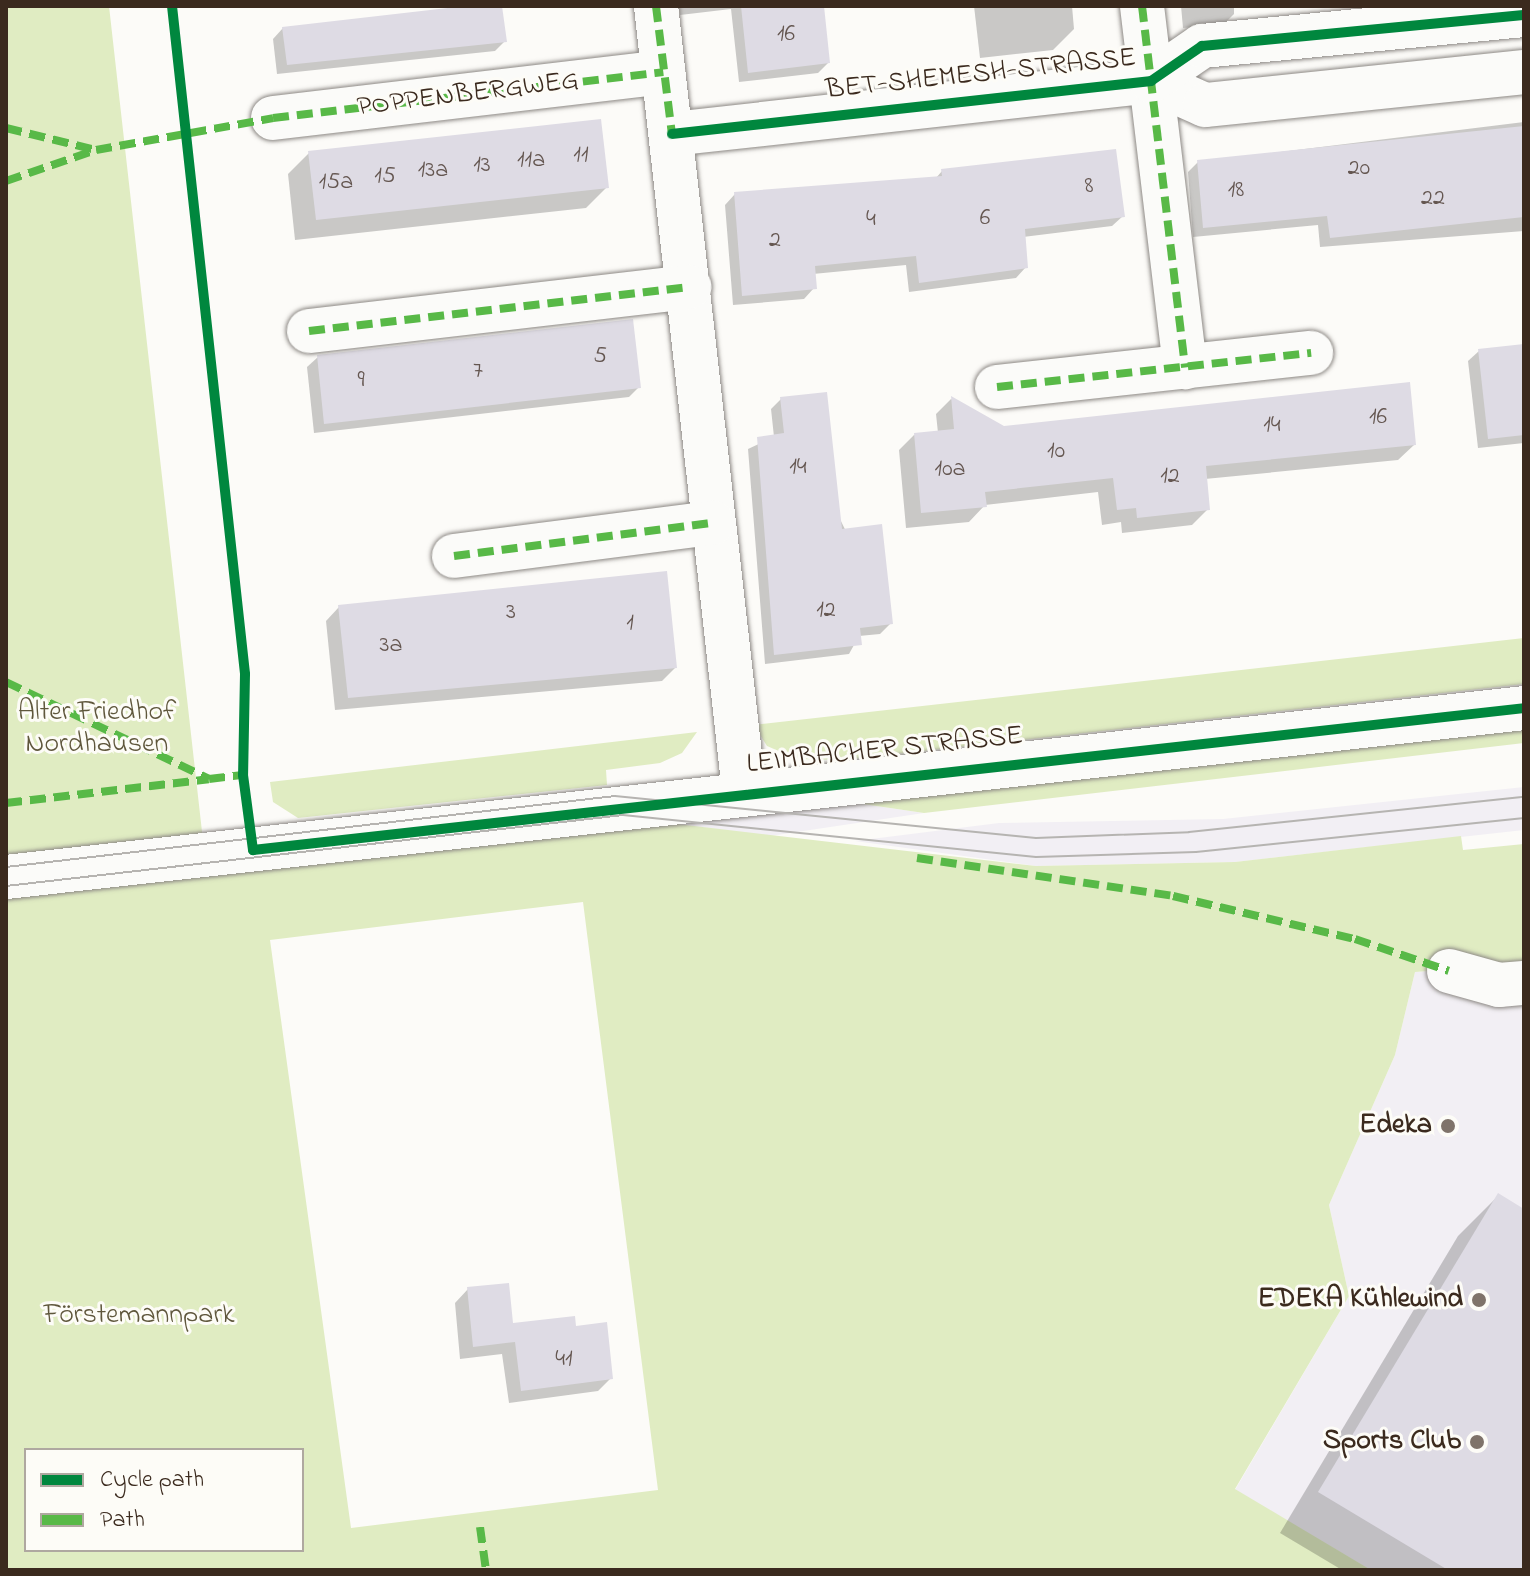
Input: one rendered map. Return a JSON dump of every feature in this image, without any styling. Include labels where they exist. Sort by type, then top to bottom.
[{"type":"street","points":[[656,6],[744,790]]},
{"type":"street","points":[[1142,6],[1151,81]]},
{"type":"street","name":"BET-SHEMESH-STRASSE","points":[[672,134],[1151,81],[1202,46],[1524,15]]},
{"type":"street","name":"POPPENBERGWEG","points":[[273,118],[663,72]]},
{"type":"street","name":"BET-SHEMESH-STRASSE","points":[[1151,81],[1205,105],[1524,72]]},
{"type":"street","name":"BET-SHEMESH-STRASSE","points":[[1151,81],[1185,367]]},
{"type":"street","points":[[309,331],[689,287]]},
{"type":"street","points":[[997,387],[1311,353]]},
{"type":"street","points":[[454,556],[713,523]]},
{"type":"street","name":"LEIMBACHER STRASSE","points":[[6,877],[744,790],[1524,708]]},
{"type":"street","points":[[1449,971],[1499,985],[1524,983]]},
{"type":"shaded area","points":[[1524,787],[1524,830],[1235,862],[1036,866],[855,841],[999,823],[1223,819]]},
{"type":"shaded area","points":[[829,799],[924,813],[770,836],[669,823]]},
{"type":"shaded area","points":[[1524,964],[1524,1570],[1371,1570],[1235,1490],[1349,1296],[1329,1205],[1395,1055],[1415,972]]},
{"type":"green space","points":[[6,6],[109,6],[207,876],[669,823],[1036,866],[1235,862],[1461,836],[1463,850],[1524,844],[1524,964],[1415,972],[1395,1055],[1329,1205],[1349,1296],[1235,1489],[1371,1570],[6,1570]],"holes":[[[583,902],[658,1490],[351,1528],[270,940]]]},
{"type":"green space","points":[[1524,638],[1524,684],[843,760],[797,759],[767,746],[754,725]]},
{"type":"green space","points":[[1524,728],[1524,743],[924,813],[829,799]]},
{"type":"green space","points":[[697,732],[682,753],[660,763],[606,770],[607,785],[298,818],[273,802],[270,782]]},
{"type":"building","points":[[465,6],[502,6],[507,42],[287,65],[282,27]]},
{"type":"building","points":[[741,6],[824,6],[830,63],[748,73]]},
{"type":"building","points":[[601,119],[609,188],[316,220],[308,151]]},
{"type":"building","points":[[1524,126],[1524,217],[1330,238],[1327,216],[1203,228],[1197,160]]},
{"type":"building","points":[[1116,149],[1125,217],[1025,229],[1028,268],[919,283],[916,256],[815,266],[817,289],[742,296],[734,192],[942,176],[941,169]]},
{"type":"building","points":[[633,319],[641,388],[324,424],[317,355]]},
{"type":"building","points":[[1524,344],[1524,435],[1488,439],[1478,349]]},
{"type":"building","points":[[1410,382],[1416,445],[1206,466],[1210,510],[1137,518],[1136,508],[1117,510],[1113,478],[985,492],[987,507],[921,513],[914,433],[954,429],[951,396],[1004,426]]},
{"type":"building","points":[[827,392],[842,529],[882,524],[893,624],[860,628],[862,645],[774,655],[757,437],[784,433],[780,397]]},
{"type":"building","points":[[667,571],[677,668],[348,698],[338,605]]},
{"type":"building","name":"EDEKA Kühlewind","points":[[1498,1193],[1524,1209],[1524,1570],[1448,1570],[1318,1492]]},
{"type":"building","points":[[509,1283],[513,1323],[575,1316],[576,1326],[607,1322],[613,1379],[521,1391],[515,1342],[473,1347],[467,1287]]},
{"type":"tram line","points":[[6,867],[615,796],[1036,838],[1189,832],[1524,797]]},
{"type":"tram line","points":[[6,886],[623,815],[1036,857],[1196,852],[1524,818]]},
{"type":"marked path","points":[[656,6],[672,134]]},
{"type":"marked path","points":[[1142,6],[1185,367]]},
{"type":"marked path","points":[[6,128],[96,150],[273,118],[663,72]]},
{"type":"marked path","points":[[6,181],[96,150]]},
{"type":"marked path","points":[[309,331],[689,287]]},
{"type":"marked path","points":[[997,387],[1311,353]]},
{"type":"marked path","points":[[454,556],[713,523]]},
{"type":"marked path","points":[[6,682],[209,779],[243,775]]},
{"type":"marked path","points":[[6,803],[209,779]]},
{"type":"marked path","points":[[917,858],[1173,896],[1355,939],[1449,971]]},
{"type":"marked path","points":[[480,1527],[486,1570]]},
{"type":"cycle path","points":[[172,6],[245,674],[243,775],[253,850],[1524,708]]},
{"type":"cycle path","points":[[672,134],[1151,81],[1202,46],[1524,15]]},
{"type":"place","name":"Edeka","points":[[1448,1126]]},
{"type":"place","name":"EDEKA Kühlewind","points":[[1479,1300]]},
{"type":"place","name":"Sports Club","points":[[1477,1442]]},
{"type":"park label","name":"Alter Friedhof Nordhausen","points":[[97,729]]},
{"type":"park label","name":"Förstemannpark","points":[[139,1316]]}]
